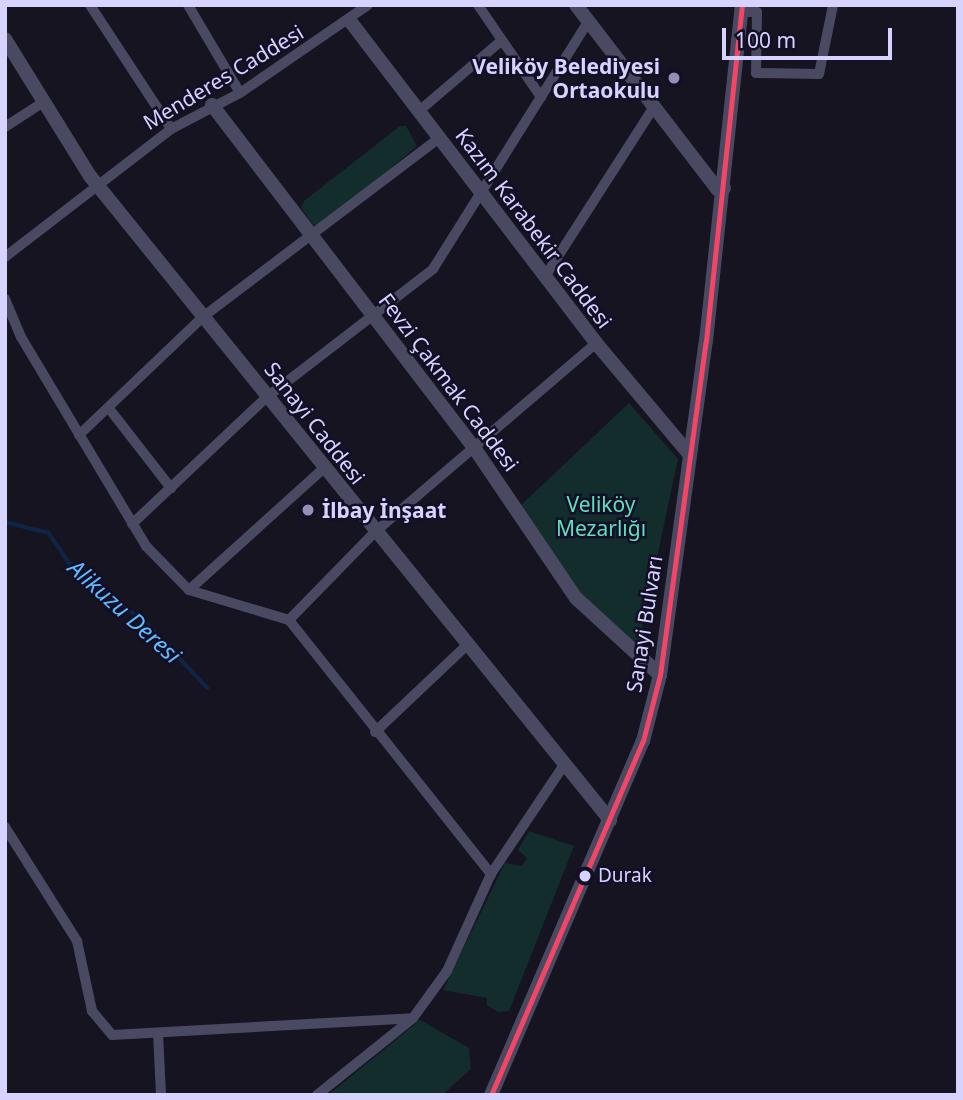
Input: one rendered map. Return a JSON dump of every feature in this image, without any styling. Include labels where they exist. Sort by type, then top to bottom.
[{"type":"street","points":[[90,5],[172,129]]},
{"type":"street","points":[[188,5],[240,93]]},
{"type":"street","name":"Menderes Caddesi","points":[[5,257],[97,181],[172,129],[212,105],[240,93],[350,21],[368,5]]},
{"type":"street","points":[[478,5],[541,97]]},
{"type":"street","points":[[576,5],[717,189],[724,188]]},
{"type":"street","points":[[741,9],[757,12],[756,73],[819,75],[833,5]]},
{"type":"street","name":"Sanayi Bulvarı","points":[[491,1095],[642,741],[660,675],[724,188],[741,9]]},
{"type":"street","name":"Kazım Karabekir Caddesi","points":[[350,21],[596,344],[690,455]]},
{"type":"street","points":[[132,524],[267,397],[371,314],[433,269],[483,196],[588,22]]},
{"type":"street","name":"Sanayi Caddesi","points":[[5,39],[97,181],[466,646],[610,820]]},
{"type":"street","points":[[419,111],[502,40]]},
{"type":"street","points":[[736,66],[756,66]]},
{"type":"street","points":[[5,127],[45,101]]},
{"type":"street","name":"Fevzi Çakmak Caddesi","points":[[212,105],[473,446],[576,598],[660,675]]},
{"type":"street","points":[[546,275],[654,107]]},
{"type":"street","points":[[79,435],[111,411],[204,316],[439,138]]},
{"type":"street","points":[[5,299],[20,337],[132,524],[189,590],[289,620],[375,732],[491,874]]},
{"type":"street","points":[[289,620],[375,532],[596,344]]},
{"type":"street","points":[[111,411],[171,488]]},
{"type":"street","points":[[189,590],[324,468]]},
{"type":"street","points":[[375,732],[466,646]]},
{"type":"street","points":[[317,1095],[413,1018],[447,971],[491,874],[564,765]]},
{"type":"street","points":[[5,827],[77,941],[92,1011],[112,1035],[413,1018]]},
{"type":"street","points":[[158,1033],[162,1095]]},
{"type":"green space","points":[[400,126],[406,126],[417,146],[322,226],[313,225],[301,208],[304,201]]},
{"type":"green space","name":"Veliköy Mezarlığı","points":[[629,403],[678,459],[636,656],[581,597],[518,508]]},
{"type":"green space","points":[[529,831],[574,846],[509,1011],[499,1012],[487,1006],[487,998],[443,990],[505,863],[522,866],[527,858],[518,850]]},
{"type":"green space","points":[[420,1020],[469,1048],[471,1069],[442,1095],[328,1095]]},
{"type":"waterway","name":"Alikuzu Deresi","points":[[5,522],[49,533],[69,563],[147,624],[208,688]]},
{"type":"transit line","points":[[491,1095],[643,741],[660,675],[706,341],[742,5]]},
{"type":"place","name":"Veliköy Belediyesi Ortaokulu","points":[[674,78]]},
{"type":"place","name":"İlbay İnşaat","points":[[308,510]]},
{"type":"place","name":"Durak","points":[[585,876]]}]
